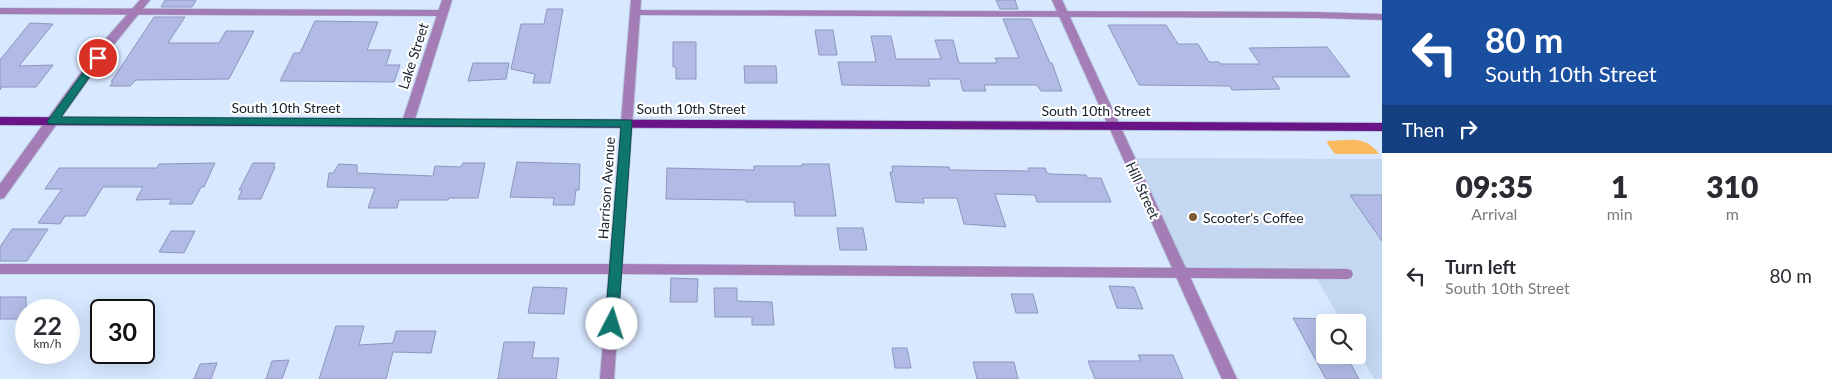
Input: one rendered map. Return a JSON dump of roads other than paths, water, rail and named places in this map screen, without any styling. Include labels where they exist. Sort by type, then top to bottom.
[{"type":"main road","name":"South 10th Street","points":[[0,121],[1382,127]]},
{"type":"street","points":[[0,194],[107,45],[144,0]]},
{"type":"street","name":"Lake Street","points":[[408,122],[447,0]]},
{"type":"street","name":"Harrison Avenue","points":[[607,379],[636,0]]},
{"type":"street","name":"Hill Street","points":[[1057,0],[1230,379]]},
{"type":"lane","points":[[0,11],[443,13]]},
{"type":"lane","points":[[635,13],[1315,15],[1382,17]]},
{"type":"lane","points":[[0,269],[616,269],[1182,275],[1346,274]]},
{"type":"place","name":"Scooter's Coffee","points":[[1193,217]]}]
